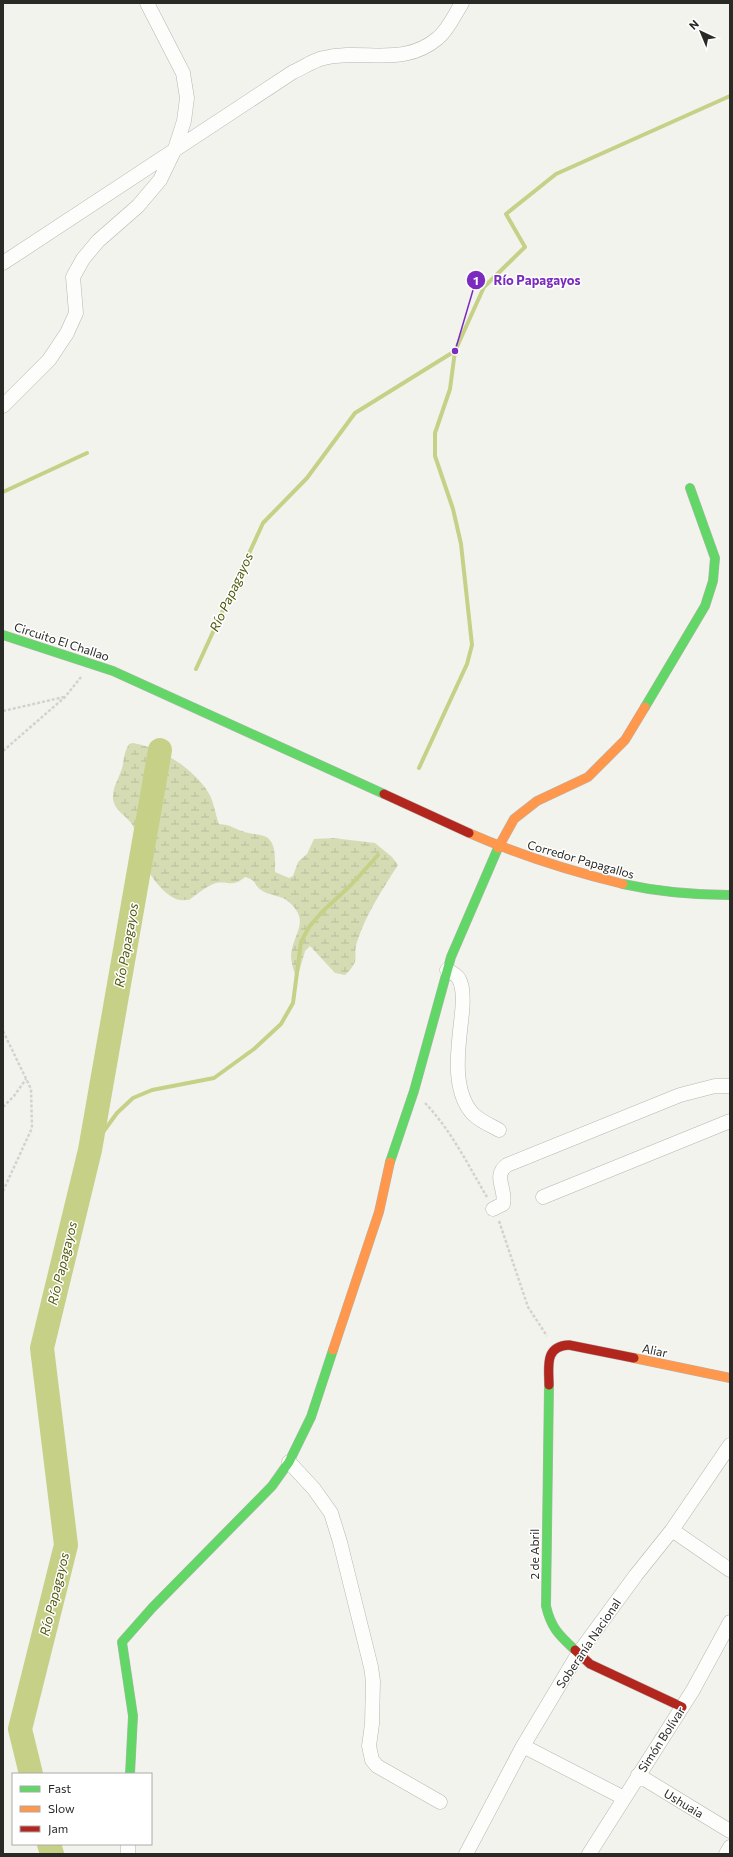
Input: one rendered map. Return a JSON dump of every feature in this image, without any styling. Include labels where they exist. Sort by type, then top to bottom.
[{"type":"street","points":[[3,406],[49,360],[66,333],[76,313],[73,277],[83,259],[98,241],[138,206],[156,185],[160,180],[175,149],[184,121],[187,98],[183,73],[147,3]]},
{"type":"street","points":[[3,263],[293,72],[323,58],[355,54],[404,55],[423,50],[440,37],[462,3]]},
{"type":"street","points":[[130,1773],[133,1716],[122,1642],[152,1608],[272,1486],[289,1462],[311,1417],[375,1224],[392,1153],[414,1091],[447,970],[499,846],[514,819],[537,801],[588,777],[625,740],[705,606],[713,581],[715,558],[690,488]]},
{"type":"street","name":"Circuito El Challao","points":[[3,635],[93,663],[113,671],[499,846]]},
{"type":"street","name":"Corredor Papagallos","points":[[499,846],[586,875],[645,889],[690,895],[730,895]]},
{"type":"street","points":[[447,970],[459,978],[462,988],[463,1004],[457,1062],[461,1092],[468,1107],[474,1114],[482,1121],[499,1130]]},
{"type":"street","points":[[493,1209],[503,1204],[505,1197],[500,1180],[502,1168],[507,1165],[680,1095],[714,1086],[730,1086]]},
{"type":"street","points":[[543,1197],[730,1121]]},
{"type":"street","name":"2 de Abril","points":[[574,1346],[562,1345],[555,1348],[549,1359],[546,1606],[549,1620],[557,1633],[578,1654],[602,1671],[682,1707]]},
{"type":"street","name":"Aliar","points":[[574,1346],[730,1378]]},
{"type":"street","name":"Soberanía Nacional","points":[[466,1854],[523,1746],[578,1654],[636,1575],[672,1530],[730,1445]]},
{"type":"street","points":[[289,1462],[314,1489],[331,1513],[340,1542],[371,1667],[373,1681],[372,1724],[369,1746],[372,1760],[377,1766],[440,1802]]},
{"type":"street","points":[[672,1530],[730,1570]]},
{"type":"street","name":"Simón Bolívar","points":[[589,1854],[701,1677],[730,1622]]},
{"type":"street","points":[[523,1746],[624,1798]]},
{"type":"street","name":"Ushuaia","points":[[638,1775],[730,1832]]},
{"type":"street","points":[[726,1854],[730,1848]]},
{"type":"path","points":[[3,751],[65,697],[93,663]]},
{"type":"path","points":[[3,711],[65,697]]},
{"type":"path","points":[[3,1031],[31,1089],[32,1128],[3,1191]]},
{"type":"path","points":[[3,1107],[14,1096],[26,1079]]},
{"type":"green space","points":[[133,743],[165,754],[185,767],[194,775],[208,792],[219,824],[268,838],[273,846],[275,872],[289,878],[293,876],[298,862],[307,854],[314,839],[333,838],[375,843],[392,857],[398,865],[375,902],[365,922],[357,942],[355,962],[345,975],[335,973],[310,946],[305,951],[297,979],[291,955],[292,947],[299,928],[299,916],[289,902],[264,892],[254,881],[249,878],[245,877],[240,881],[233,883],[222,882],[213,884],[189,900],[176,899],[162,889],[150,874],[142,858],[136,844],[133,826],[116,807],[113,799],[114,790],[122,768],[124,756],[129,744]]},
{"type":"waterway","name":"Río Papagayos","points":[[196,669],[263,523],[307,478],[355,413],[455,351],[484,287],[525,247],[506,214],[556,174],[730,96]]},
{"type":"waterway","points":[[419,768],[467,664],[472,645],[461,544],[453,509],[435,456],[435,433],[450,389],[455,351]]},
{"type":"waterway","points":[[3,492],[87,453]]},
{"type":"waterway","name":"Río Papagayos","points":[[31,1773],[20,1729],[66,1545],[42,1348],[90,1150],[160,750]]},
{"type":"waterway","points":[[90,1150],[117,1113],[133,1098],[152,1090],[214,1078],[254,1049],[281,1024],[293,1003],[301,942],[309,927],[322,912],[352,884],[378,855]]},
{"type":"waterway","name":"Río Papagayos","points":[[49,1845],[52,1854]]},
{"type":"traffic: fast","points":[[645,707],[705,606],[713,581],[715,558],[690,488]]},
{"type":"traffic: fast","points":[[3,635],[113,671],[384,794]]},
{"type":"traffic: fast","points":[[390,1162],[414,1091],[451,957],[498,848]]},
{"type":"traffic: fast","points":[[623,884],[676,892],[730,895]]},
{"type":"traffic: fast","points":[[130,1773],[133,1716],[122,1642],[152,1608],[272,1486],[289,1462],[311,1417],[333,1350]]},
{"type":"traffic: fast","points":[[549,1385],[546,1606],[550,1620],[556,1631],[575,1650]]},
{"type":"traffic: slow","points":[[498,848],[514,819],[537,801],[588,777],[625,740],[645,707]]},
{"type":"traffic: slow","points":[[469,833],[545,862],[623,884]]},
{"type":"traffic: slow","points":[[333,1350],[379,1212],[390,1162]]},
{"type":"traffic: slow","points":[[634,1358],[730,1378]]},
{"type":"traffic: jam","points":[[384,794],[469,833]]},
{"type":"traffic: jam","points":[[549,1385],[550,1359],[555,1349],[561,1346],[569,1345],[634,1358]]},
{"type":"traffic: jam","points":[[575,1650],[590,1664],[682,1707]]},
{"type":"place","name":"Río Papagayos","points":[[455,351]]}]
